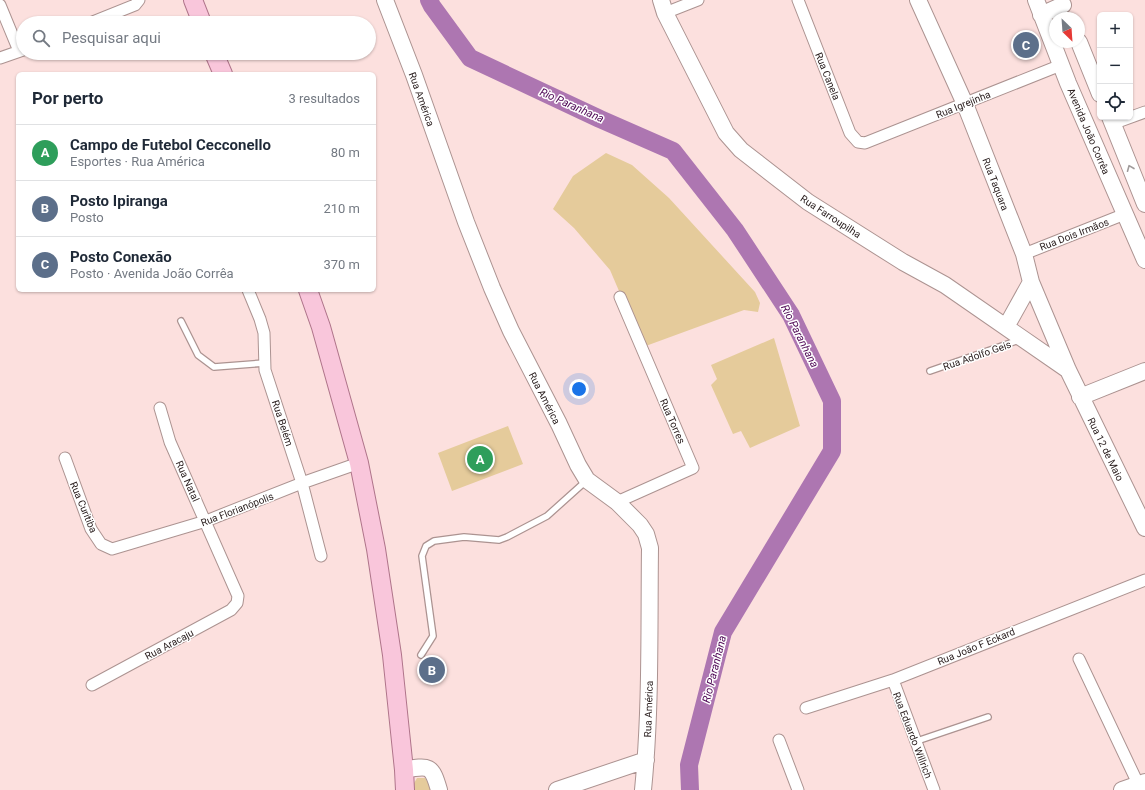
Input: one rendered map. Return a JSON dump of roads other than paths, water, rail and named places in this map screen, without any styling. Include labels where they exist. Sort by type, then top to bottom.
[{"type":"main road","points":[[192,0],[199,16]]},
{"type":"main road","points":[[217,60],[222,72]]},
{"type":"main road","points":[[309,292],[321,327],[359,463],[376,549],[389,630],[405,790]]},
{"type":"street","points":[[108,16],[135,5],[139,0]]},
{"type":"street","name":"Rua América","points":[[385,0],[414,75],[466,222],[511,331],[559,424],[578,465],[587,480],[617,502],[640,525],[646,534],[650,548],[649,698],[644,790]]},
{"type":"street","points":[[663,6],[698,0]]},
{"type":"street","name":"Rua Canela","points":[[798,0],[850,133],[858,142],[865,142]]},
{"type":"street","name":"Rua Taquara","points":[[918,0],[965,104],[1024,254],[1031,282],[1068,370]]},
{"type":"street","points":[[0,5],[16,39]]},
{"type":"street","name":"Rua Farroupilha","points":[[663,6],[726,133],[741,150],[808,202],[903,262],[945,285],[1068,370]]},
{"type":"street","points":[[1039,7],[1064,8]]},
{"type":"street","name":"Avenida João Corrêa","points":[[1039,7],[1068,83],[1145,260]]},
{"type":"street","points":[[1081,48],[1097,87]]},
{"type":"street","points":[[0,58],[16,52]]},
{"type":"street","name":"Rua Igrejinha","points":[[865,142],[1061,65]]},
{"type":"street","points":[[1068,83],[1091,73]]},
{"type":"street","points":[[1133,115],[1145,112]]},
{"type":"street","points":[[1111,120],[1143,198],[1122,208]]},
{"type":"street","name":"Rua Dois Irmãos","points":[[1024,254],[1122,208]]},
{"type":"street","points":[[1006,327],[1031,282]]},
{"type":"street","name":"Rua Belém","points":[[249,292],[264,333],[265,370],[302,483],[321,556]]},
{"type":"street","name":"Rua Torres","points":[[617,502],[693,468],[620,297]]},
{"type":"street","points":[[1017,307],[1041,305]]},
{"type":"street","name":"Rua 12 de Maio","points":[[1068,370],[1145,528]]},
{"type":"street","points":[[1080,397],[1145,371]]},
{"type":"street","name":"Rua Natal","points":[[160,408],[170,442],[238,596]]},
{"type":"street","name":"Rua Curitiba","points":[[65,458],[92,528],[101,544],[112,549]]},
{"type":"street","name":"Rua Florianópolis","points":[[112,549],[206,521],[302,483],[359,463]]},
{"type":"street","name":"Rua João F Eckard","points":[[806,708],[893,680],[1145,580]]},
{"type":"street","name":"Rua Aracaju","points":[[92,685],[231,610],[237,603],[238,596]]},
{"type":"street","points":[[1080,658],[1141,785],[1122,790]]},
{"type":"street","name":"Rua Eduardo Willrich","points":[[893,680],[934,790]]},
{"type":"street","points":[[780,740],[798,790]]},
{"type":"street","points":[[557,790],[646,760]]},
{"type":"street","points":[[404,770],[422,766],[428,768],[435,775],[439,790]]},
{"type":"lane","points":[[181,321],[198,355],[214,367],[265,363]]},
{"type":"lane","name":"Rua Adolfo Geis","points":[[930,371],[1024,339]]},
{"type":"lane","points":[[421,655],[433,636],[422,556],[426,546],[434,541],[464,537],[498,540],[507,537],[547,516],[587,480]]},
{"type":"lane","points":[[917,741],[988,717]]},
{"type":"waterway","name":"Rio Paranhana","points":[[429,0],[470,58],[600,119],[673,151],[735,230],[791,315],[832,401],[832,451],[723,632],[689,765],[690,790]]},
{"type":"place","name":"Posto Conexão","points":[[1026,45]]},
{"type":"place","name":"Campo de Futebol Cecconello","points":[[480,459]]},
{"type":"place","name":"Posto Ipiranga","points":[[432,670]]}]
